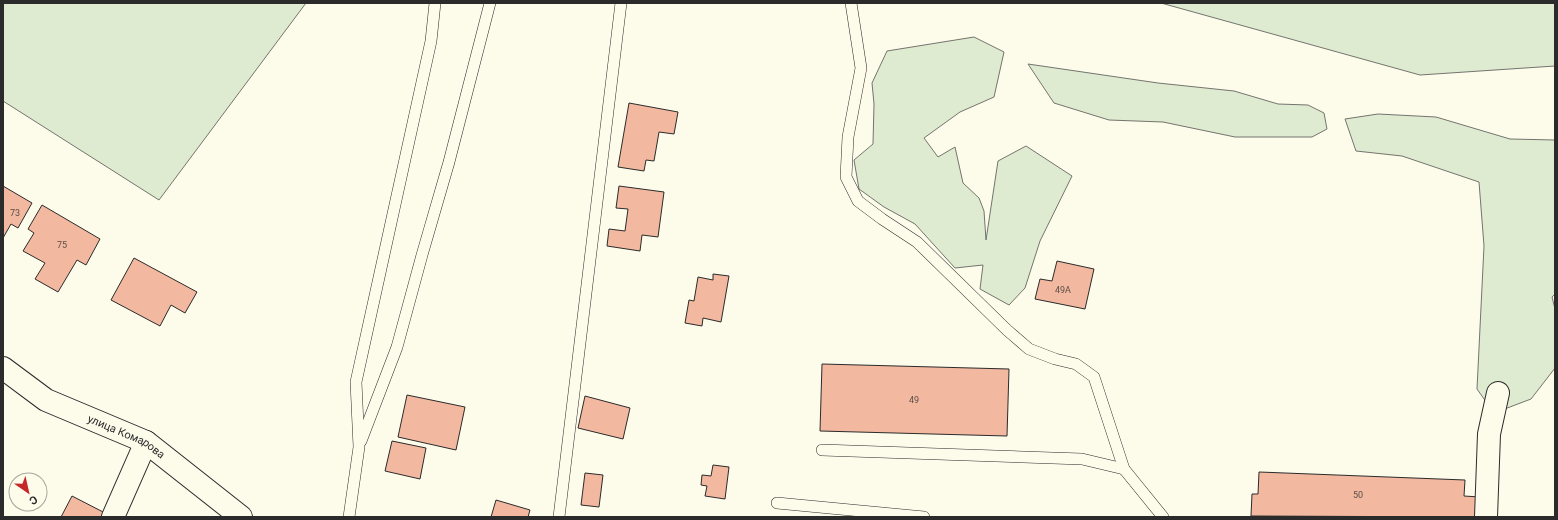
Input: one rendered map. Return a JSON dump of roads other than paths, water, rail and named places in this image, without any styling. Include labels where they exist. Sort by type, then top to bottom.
[{"type":"street","name":"улица Комарова","points":[[3,368],[46,400],[146,442],[241,517]]},
{"type":"street","points":[[1486,517],[1489,434],[1498,393]]},
{"type":"street","points":[[113,517],[146,442]]},
{"type":"lane","points":[[349,517],[359,447],[356,382],[431,41],[435,3]]},
{"type":"lane","points":[[359,447],[397,347],[449,162],[490,3]]},
{"type":"lane","points":[[559,517],[621,3]]},
{"type":"lane","points":[[851,3],[861,68],[848,137],[846,177],[858,201],[917,242],[1007,330],[1029,349],[1055,360],[1076,364],[1094,377],[1124,469],[1163,517]]},
{"type":"lane","points":[[822,450],[1082,459],[1124,469]]},
{"type":"lane","points":[[777,503],[924,517]]}]
